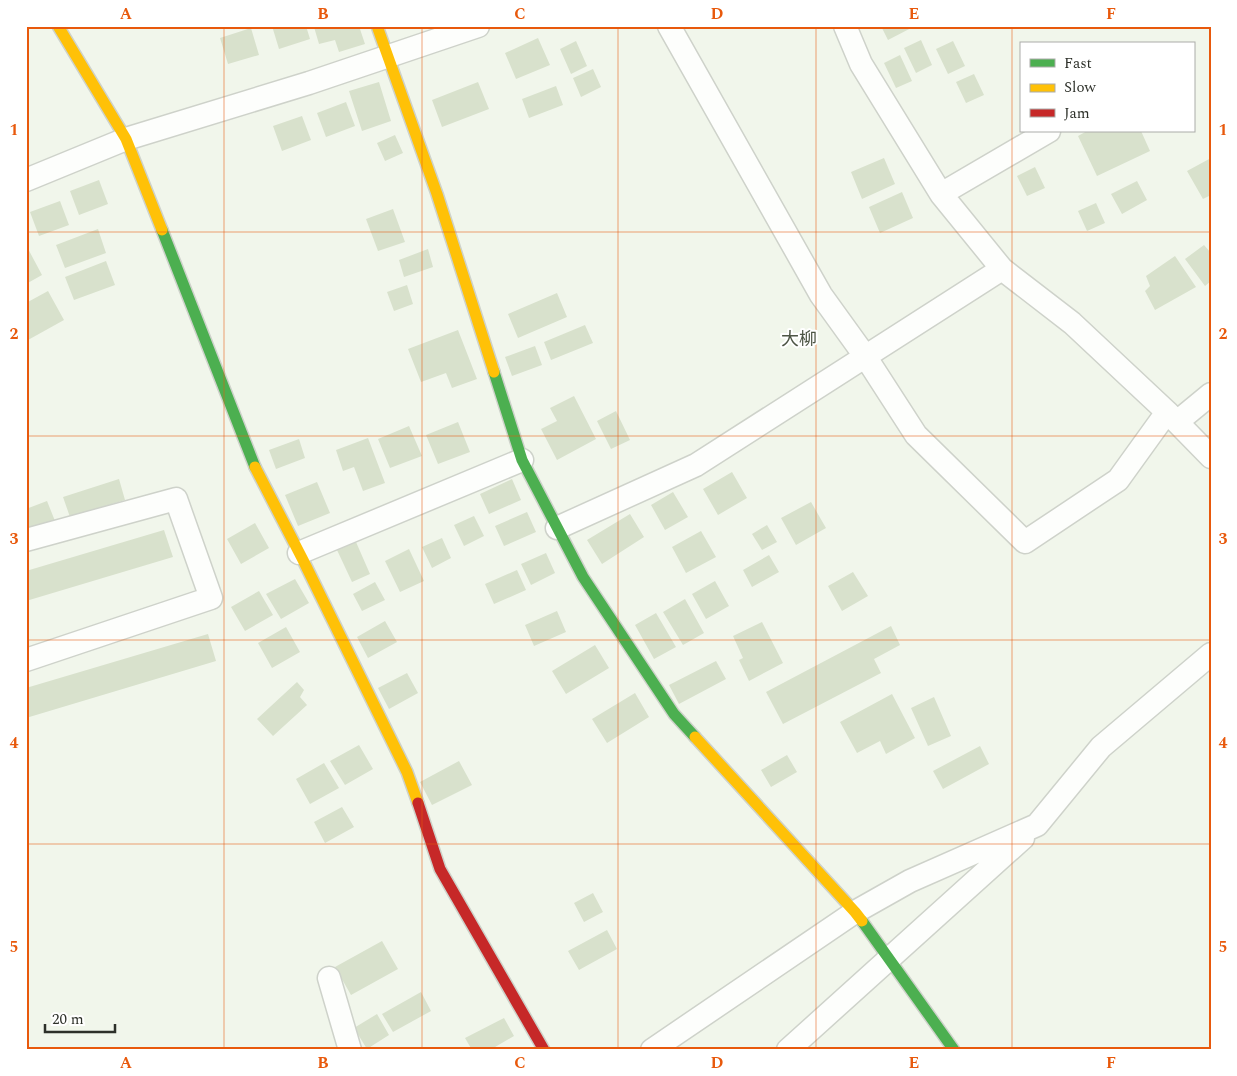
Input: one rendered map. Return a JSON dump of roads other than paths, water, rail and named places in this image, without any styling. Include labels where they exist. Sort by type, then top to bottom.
[{"type":"street","points":[[58,26],[126,139],[260,479],[407,772],[440,869],[544,1050]]},
{"type":"street","points":[[377,26],[437,194],[522,460],[583,577],[674,714],[855,912],[954,1050]]},
{"type":"street","points":[[26,180],[126,139],[309,83],[478,26]]},
{"type":"street","points":[[669,26],[821,295],[865,356],[916,435],[1025,542],[1118,480],[1172,417],[1211,394]]},
{"type":"street","points":[[845,26],[862,64],[941,194],[1002,269],[1072,323],[1172,417],[1211,457]]},
{"type":"street","points":[[941,194],[1048,132]]},
{"type":"street","points":[[557,528],[696,465],[1002,269]]},
{"type":"street","points":[[298,553],[522,460]]},
{"type":"street","points":[[26,540],[176,499],[211,598],[26,660]]},
{"type":"street","points":[[788,1050],[1038,825],[1101,747],[1211,654]]},
{"type":"street","points":[[652,1050],[855,912],[910,881],[1038,825]]},
{"type":"street","points":[[329,978],[350,1050]]},
{"type":"district","name":"大柳","points":[[799,339]]}]
